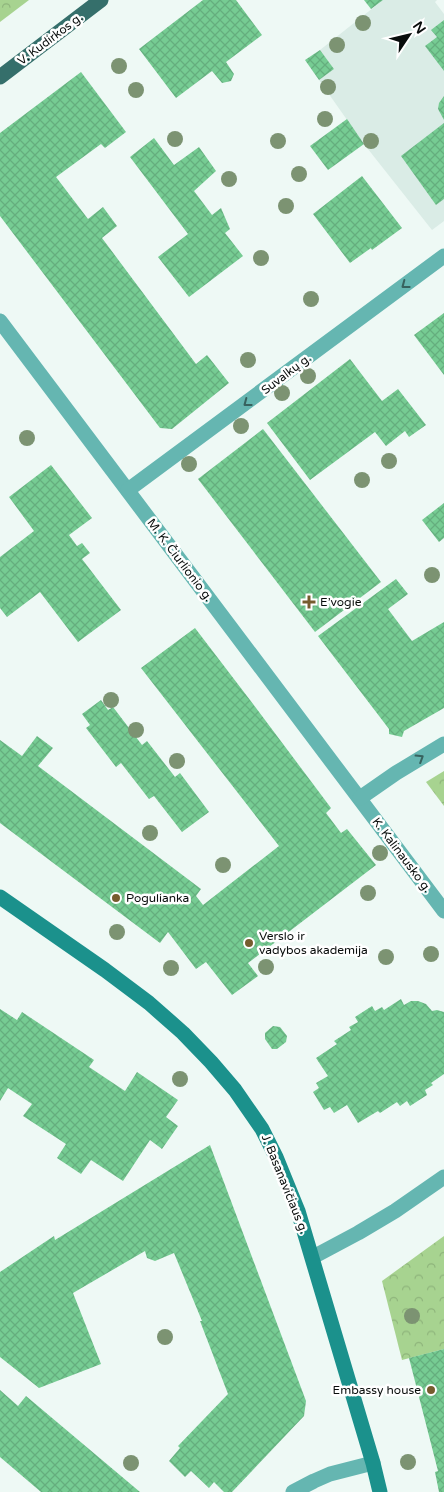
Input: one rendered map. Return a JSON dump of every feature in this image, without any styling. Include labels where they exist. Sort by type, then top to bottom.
[{"type":"main road","name":"V. Kudirkos g.","points":[[0,77],[101,0]]},
{"type":"main road","name":"J. Basanavičiaus g.","points":[[0,897],[105,970],[149,1003],[183,1033],[235,1090],[262,1129],[298,1211],[313,1257],[374,1463],[380,1492]]},
{"type":"street","name":"Suvalkų g.","points":[[128,490],[444,256]]},
{"type":"street","name":"M. K. Čiurlionio g.","points":[[0,321],[360,798]]},
{"type":"street","points":[[360,798],[396,773],[444,744]]},
{"type":"street","name":"K. Kalinausko g.","points":[[360,798],[444,910]]},
{"type":"street","points":[[313,1257],[366,1229],[444,1177]]},
{"type":"street","points":[[293,1492],[330,1474],[374,1463]]},
{"type":"shaded area","points":[[383,0],[437,0],[435,2],[444,14],[444,221],[432,230],[364,144],[319,80],[334,69],[320,50]]},
{"type":"green space","points":[[0,0],[29,0],[0,22]]},
{"type":"green space","points":[[444,771],[444,806],[426,782]]},
{"type":"green space","points":[[444,1236],[444,1349],[402,1360],[382,1281]]},
{"type":"building","points":[[203,0],[236,0],[262,35],[226,62],[234,74],[231,81],[222,83],[212,71],[176,98],[139,49]]},
{"type":"building","points":[[364,0],[383,0],[371,9]]},
{"type":"building","points":[[444,20],[444,71],[425,46],[437,37],[431,30]]},
{"type":"building","points":[[320,50],[334,69],[319,80],[305,60]]},
{"type":"building","points":[[81,72],[126,132],[105,148],[101,144],[56,177],[88,219],[103,207],[117,226],[102,238],[196,364],[207,355],[229,383],[172,429],[160,428],[0,216],[0,133]]},
{"type":"building","points":[[444,96],[444,120],[438,109],[439,103]]},
{"type":"building","points":[[347,119],[364,144],[328,170],[310,146]]},
{"type":"building","points":[[444,123],[444,199],[436,205],[401,156]]},
{"type":"building","points":[[154,138],[174,165],[199,147],[216,171],[194,191],[212,215],[221,208],[230,229],[225,233],[243,256],[189,297],[158,257],[188,234],[130,157]]},
{"type":"building","points":[[362,176],[402,228],[350,263],[313,214]]},
{"type":"building","points":[[444,313],[444,375],[414,335]]},
{"type":"building","points":[[350,359],[382,401],[398,389],[426,425],[409,437],[405,431],[386,446],[375,432],[310,480],[267,423]]},
{"type":"building","points":[[263,429],[381,582],[315,632],[198,479]]},
{"type":"building","points":[[51,465],[92,518],[69,535],[77,546],[82,543],[90,553],[82,559],[121,610],[78,642],[40,592],[7,617],[0,608],[0,557],[34,531],[9,497]]},
{"type":"building","points":[[444,503],[444,538],[439,542],[422,520]]},
{"type":"building","points":[[396,579],[408,594],[388,609],[412,641],[444,622],[444,708],[404,731],[402,737],[389,734],[389,729],[318,636]]},
{"type":"building","points":[[195,628],[331,808],[326,813],[341,833],[347,829],[376,865],[248,963],[258,976],[232,995],[206,962],[196,969],[168,932],[160,943],[0,823],[0,740],[22,756],[37,736],[53,748],[38,766],[201,889],[196,896],[203,905],[279,846],[141,668]]},
{"type":"building","points":[[101,700],[108,710],[113,707],[142,745],[147,741],[175,777],[180,773],[209,812],[182,832],[154,796],[149,799],[121,763],[116,767],[86,728],[90,725],[82,714]]},
{"type":"building","points":[[401,999],[404,1005],[411,1001],[418,1001],[426,1004],[432,1011],[444,1012],[444,1074],[425,1090],[427,1095],[410,1106],[407,1101],[400,1106],[397,1102],[380,1113],[378,1111],[358,1123],[347,1105],[334,1113],[330,1107],[324,1110],[313,1092],[319,1088],[316,1083],[328,1076],[316,1058],[337,1044],[334,1041],[351,1030],[349,1027],[358,1022],[355,1017],[372,1006],[375,1011],[382,1007],[384,1010]]},
{"type":"building","points":[[0,1009],[17,1020],[22,1012],[94,1060],[89,1067],[125,1091],[137,1072],[178,1100],[166,1117],[178,1126],[162,1149],[150,1140],[123,1181],[91,1160],[81,1174],[57,1158],[66,1144],[23,1116],[32,1104],[8,1088],[0,1101]]},
{"type":"building","points":[[273,1026],[280,1027],[287,1036],[286,1042],[277,1049],[272,1049],[265,1039],[265,1033]]},
{"type":"building","points":[[210,1145],[306,1401],[304,1416],[232,1492],[224,1492],[214,1482],[209,1488],[191,1471],[185,1477],[169,1461],[180,1448],[178,1446],[228,1394],[200,1321],[202,1321],[174,1253],[155,1261],[147,1258],[145,1251],[73,1293],[101,1364],[39,1388],[0,1357],[0,1272],[54,1236],[55,1240]]},
{"type":"building","name":"Embassy house","points":[[444,1349],[444,1492],[439,1492],[435,1472],[438,1471],[409,1358]]},
{"type":"building","points":[[0,1390],[18,1406],[26,1396],[140,1492],[41,1492],[0,1457]]},
{"type":"place","name":"E’vogie","points":[[309,602]]},
{"type":"place","name":"Pogulianka","points":[[116,898]]},
{"type":"place","name":"Verslo ir vadybos akademija","points":[[249,943]]},
{"type":"place","name":"Embassy house","points":[[431,1390]]}]
